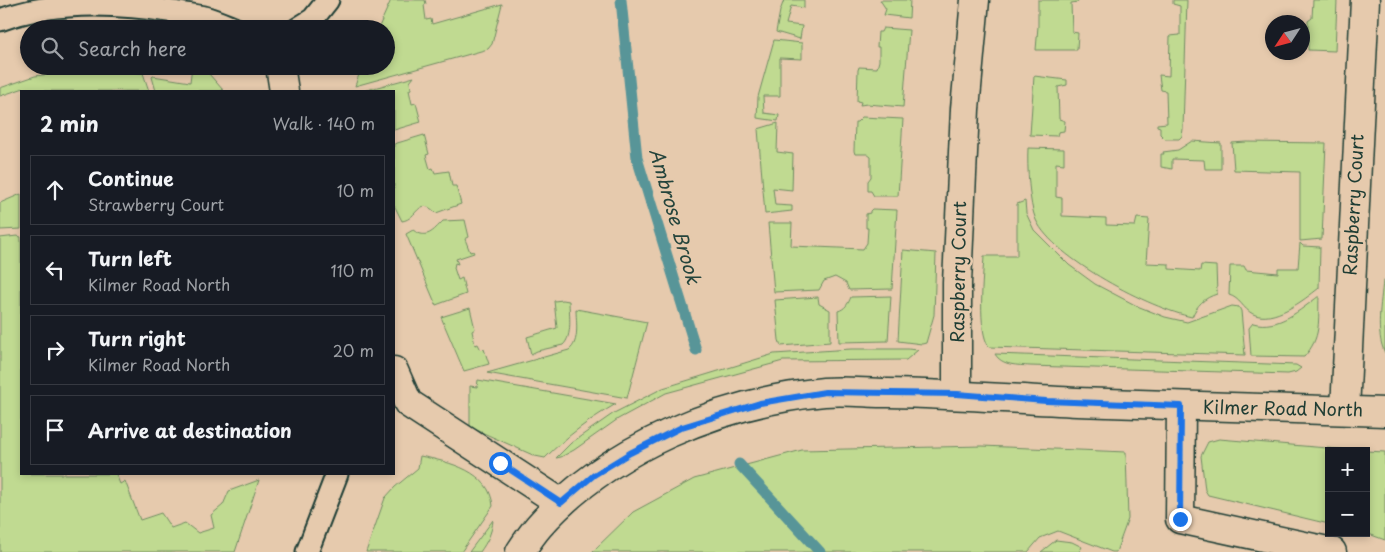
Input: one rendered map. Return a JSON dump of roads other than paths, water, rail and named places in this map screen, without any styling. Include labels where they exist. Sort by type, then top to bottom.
[{"type":"street","name":"Raspberry Court","points":[[957,394],[957,283],[964,128],[975,0]]},
{"type":"street","name":"Raspberry Court","points":[[1345,410],[1365,0]]},
{"type":"street","points":[[281,75],[284,90]]},
{"type":"street","points":[[395,376],[401,408],[561,503]]},
{"type":"street","name":"Kilmer Road North","points":[[520,552],[537,527],[561,503],[594,475],[630,453],[682,427],[760,403],[825,392],[957,394],[1046,401],[1385,412]]},
{"type":"street","name":"Kilmer Road North","points":[[1181,406],[1180,519],[1332,552]]},
{"type":"lane","points":[[311,20],[328,0]]},
{"type":"lane","points":[[0,20],[55,8],[101,5],[153,9],[211,20]]},
{"type":"lane","points":[[307,552],[337,475]]},
{"type":"waterway","name":"Ambrose Brook","points":[[621,0],[637,158],[696,350]]},
{"type":"waterway","name":"Ambrose Brook","points":[[739,464],[820,552]]}]
